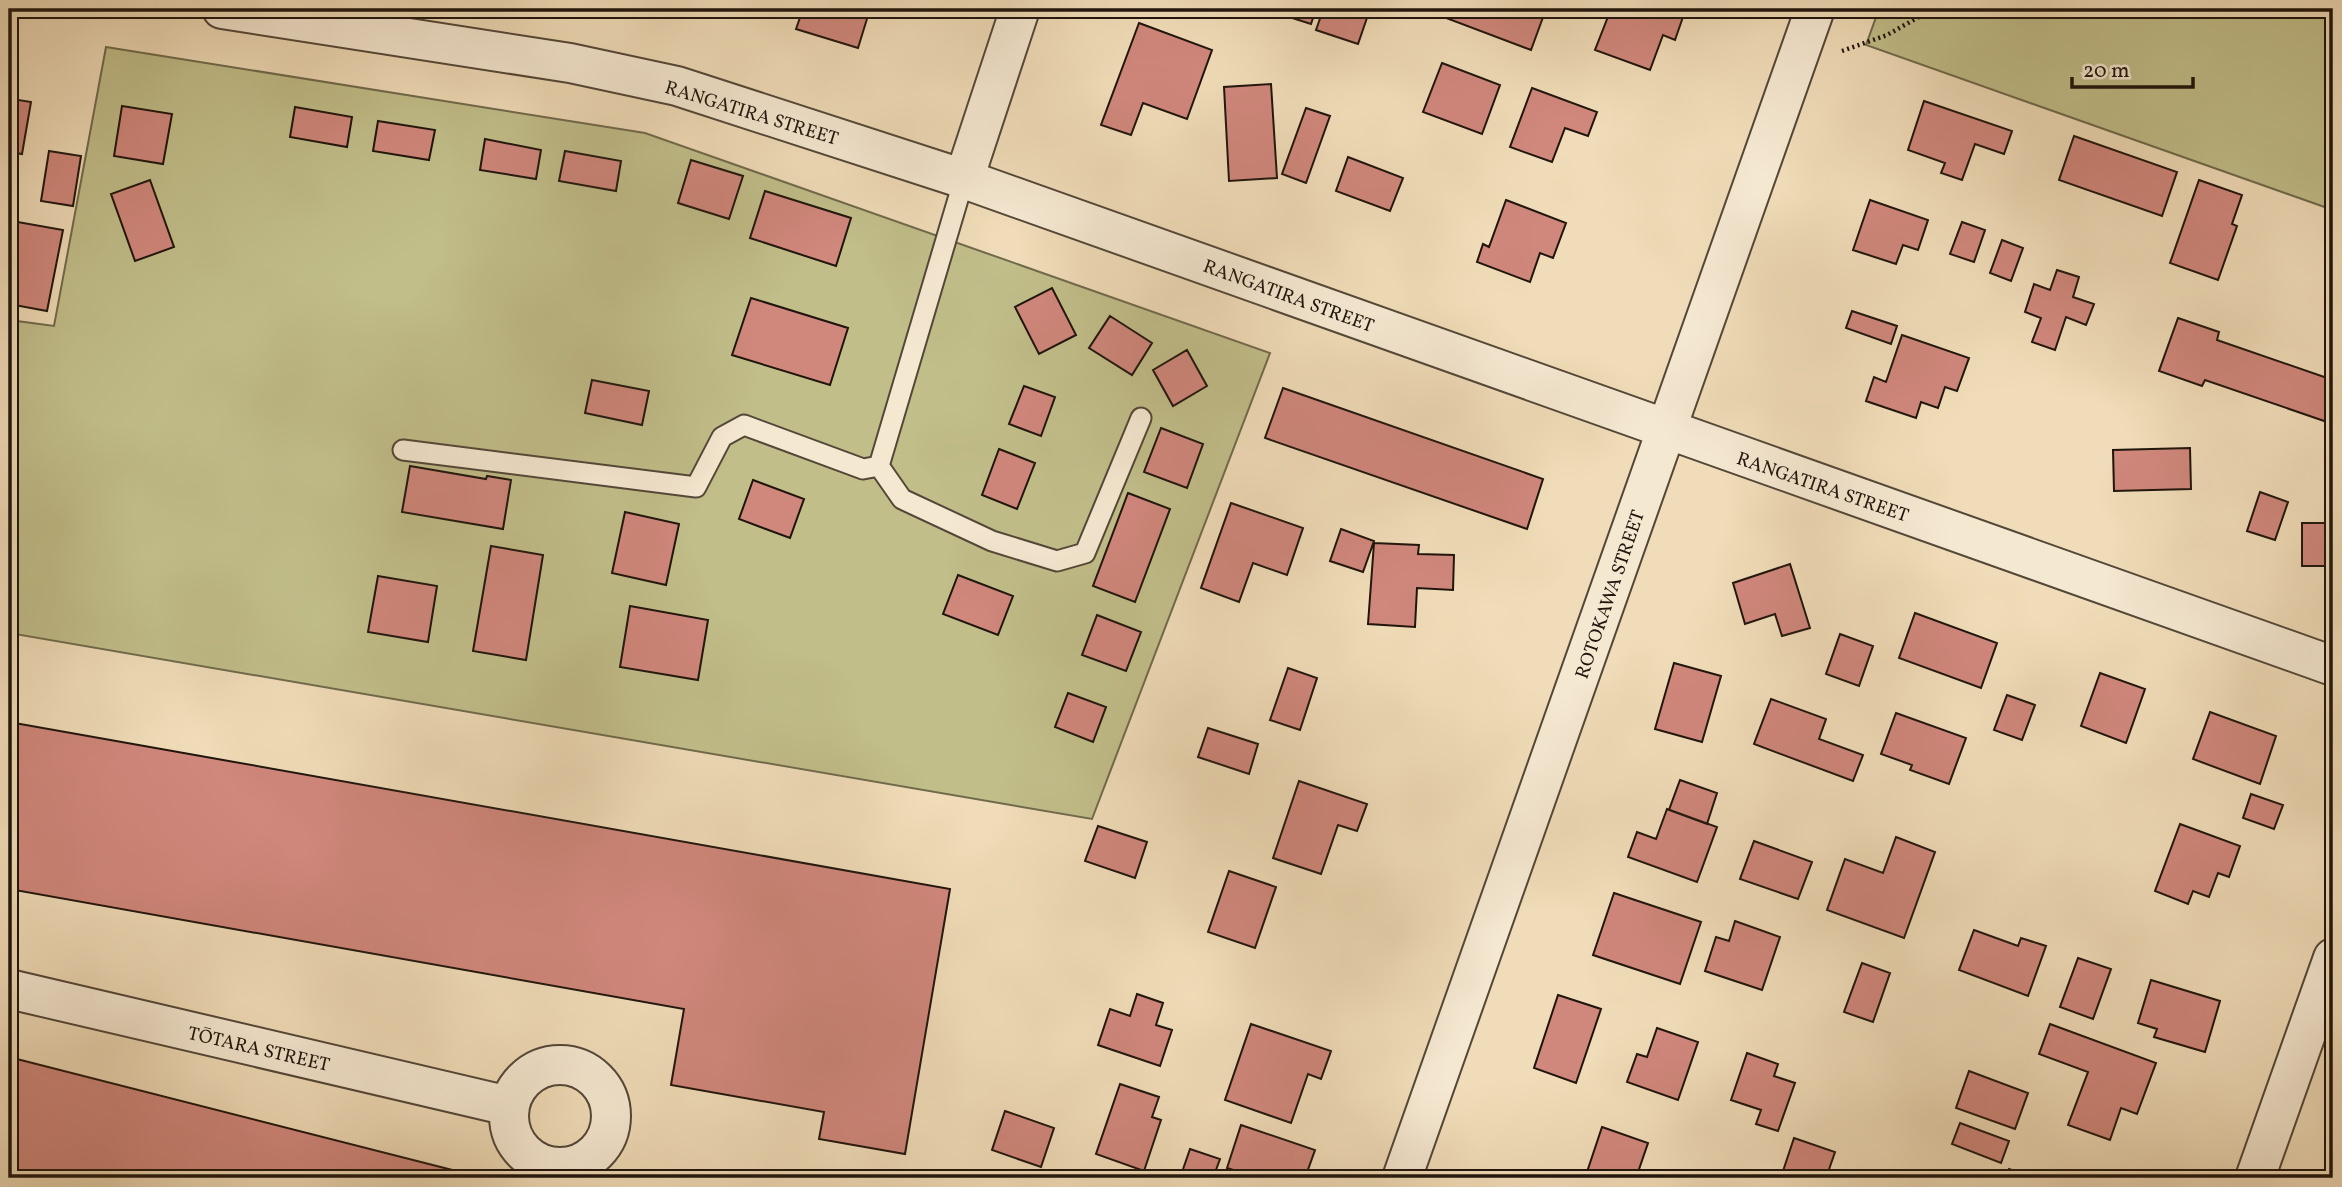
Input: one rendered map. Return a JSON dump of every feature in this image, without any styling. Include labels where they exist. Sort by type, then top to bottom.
[{"type":"street","name":"RANGATIRA STREET","points":[[222,9],[302,15],[570,63],[677,86],[964,179],[2333,666]]},
{"type":"street","points":[[964,179],[1020,9]]},
{"type":"street","name":"ROTOKAWA STREET","points":[[1402,1178],[1815,9]]},
{"type":"street","points":[[2255,1178],[2333,958]]},
{"type":"street","name":"TŌTARA STREET","points":[[9,989],[509,1106]]},
{"type":"street","points":[[558,1065],[575,1067],[590,1075],[602,1087],[609,1102],[611,1119],[600,1149],[589,1159],[575,1166],[544,1172],[516,1143],[509,1125],[509,1106],[515,1091],[526,1077],[541,1069],[558,1065]]},
{"type":"lane","points":[[879,466],[964,179]]},
{"type":"lane","points":[[879,466],[902,499],[992,541],[1057,561],[1085,553],[1141,418]]},
{"type":"lane","points":[[403,450],[696,487],[722,437],[744,425],[863,469],[879,466]]},
{"type":"path","points":[[1798,57],[1850,50],[1887,35],[1933,9]]},
{"type":"shaded area","points":[[1879,9],[2333,9],[2333,210],[1866,45]]},
{"type":"shaded area","points":[[106,47],[645,133],[1270,353],[1092,819],[9,633],[9,320],[54,326]]},
{"type":"building","points":[[803,9],[870,9],[858,48],[796,29]]},
{"type":"building","points":[[1264,9],[1316,9],[1311,24]]},
{"type":"building","points":[[1339,9],[1370,9],[1358,44],[1316,30],[1323,10],[1337,15]]},
{"type":"building","points":[[1449,9],[1546,9],[1531,50],[1446,18]]},
{"type":"building","points":[[1611,9],[1685,11],[1675,40],[1663,35],[1650,70],[1595,50]]},
{"type":"building","points":[[1139,23],[1212,50],[1187,119],[1143,103],[1131,135],[1101,125]]},
{"type":"building","points":[[1442,63],[1500,85],[1482,134],[1423,112]]},
{"type":"building","points":[[9,78],[15,79],[12,99],[31,102],[22,154],[9,152]]},
{"type":"building","points":[[1271,84],[1277,178],[1229,181],[1224,87]]},
{"type":"building","points":[[1532,88],[1597,112],[1588,136],[1565,128],[1552,162],[1510,147]]},
{"type":"building","points":[[1924,101],[2012,131],[2004,154],[1975,144],[1962,180],[1941,173],[1945,163],[1908,150]]},
{"type":"building","points":[[122,106],[172,114],[163,164],[114,156]]},
{"type":"building","points":[[295,107],[352,117],[347,147],[290,137]]},
{"type":"building","points":[[1306,108],[1330,116],[1306,183],[1282,174]]},
{"type":"building","points":[[378,121],[435,130],[429,160],[373,151]]},
{"type":"building","points":[[2074,136],[2177,172],[2162,216],[2059,180]]},
{"type":"building","points":[[485,139],[541,150],[536,179],[480,170]]},
{"type":"building","points":[[49,151],[81,156],[73,206],[41,201]]},
{"type":"building","points":[[565,151],[621,161],[616,191],[559,181]]},
{"type":"building","points":[[1348,157],[1403,178],[1390,211],[1336,191]]},
{"type":"building","points":[[691,160],[743,176],[729,219],[678,203]]},
{"type":"building","points":[[150,180],[174,247],[135,261],[111,194]]},
{"type":"building","points":[[2199,180],[2242,195],[2232,224],[2237,226],[2218,280],[2170,263]]},
{"type":"building","points":[[765,191],[851,218],[836,266],[750,238]]},
{"type":"building","points":[[1506,200],[1566,223],[1553,258],[1540,253],[1530,282],[1477,262],[1483,244],[1489,247]]},
{"type":"building","points":[[1870,200],[1928,220],[1918,250],[1903,245],[1896,264],[1853,250]]},
{"type":"building","points":[[12,221],[63,230],[47,311],[9,304],[9,239]]},
{"type":"building","points":[[1962,222],[1985,230],[1974,262],[1950,254]]},
{"type":"building","points":[[2002,240],[2023,248],[2011,281],[1990,273]]},
{"type":"building","points":[[2057,270],[2079,277],[2073,297],[2094,304],[2086,325],[2066,317],[2055,350],[2032,342],[2041,318],[2025,312],[2034,284],[2050,290]]},
{"type":"building","points":[[1052,288],[1076,335],[1039,354],[1015,307]]},
{"type":"building","points":[[751,298],[848,328],[830,385],[732,355]]},
{"type":"building","points":[[1852,311],[1897,326],[1891,344],[1846,328]]},
{"type":"building","points":[[1110,316],[1152,343],[1132,375],[1089,348]]},
{"type":"building","points":[[2178,318],[2219,332],[2217,340],[2333,380],[2333,424],[2205,380],[2202,386],[2159,371]]},
{"type":"building","points":[[1902,335],[1969,358],[1957,391],[1945,387],[1938,408],[1921,402],[1916,418],[1866,401],[1874,377],[1886,382]]},
{"type":"building","points":[[1187,350],[1207,386],[1173,406],[1153,370]]},
{"type":"building","points":[[592,380],[649,391],[642,425],[585,413]]},
{"type":"building","points":[[1024,386],[1055,397],[1041,436],[1009,424]]},
{"type":"building","points":[[1283,388],[1543,479],[1527,529],[1265,438]]},
{"type":"building","points":[[1161,428],[1203,444],[1187,488],[1144,472]]},
{"type":"building","points":[[2190,448],[2191,489],[2114,491],[2113,450]]},
{"type":"building","points":[[999,449],[1035,463],[1017,509],[982,495]]},
{"type":"building","points":[[410,466],[486,479],[487,476],[511,480],[503,529],[402,512]]},
{"type":"building","points":[[753,480],[804,499],[790,538],[739,519]]},
{"type":"building","points":[[2260,492],[2288,502],[2275,540],[2247,531]]},
{"type":"building","points":[[1128,493],[1170,509],[1135,602],[1093,586]]},
{"type":"building","points":[[1231,503],[1303,528],[1287,575],[1253,563],[1239,602],[1201,588]]},
{"type":"building","points":[[625,512],[679,524],[666,585],[612,573]]},
{"type":"building","points":[[2302,523],[2333,523],[2333,566],[2302,566]]},
{"type":"building","points":[[1341,529],[1374,541],[1363,572],[1330,561]]},
{"type":"building","points":[[1374,543],[1419,545],[1418,554],[1454,555],[1453,590],[1417,588],[1415,627],[1368,624]]},
{"type":"building","points":[[491,546],[543,555],[526,660],[473,651]]},
{"type":"building","points":[[1790,564],[1810,628],[1782,636],[1775,614],[1745,624],[1733,583]]},
{"type":"building","points":[[958,575],[1013,596],[998,635],[943,614]]},
{"type":"building","points":[[378,576],[437,586],[428,642],[368,632]]},
{"type":"building","points":[[630,606],[708,620],[698,680],[620,667]]},
{"type":"building","points":[[1915,613],[1997,643],[1981,688],[1899,658]]},
{"type":"building","points":[[1097,615],[1141,632],[1126,671],[1082,655]]},
{"type":"building","points":[[1840,634],[1873,646],[1859,686],[1826,674]]},
{"type":"building","points":[[1674,663],[1721,676],[1702,742],[1655,729]]},
{"type":"building","points":[[1288,668],[1317,678],[1300,730],[1270,720]]},
{"type":"building","points":[[2100,673],[2145,689],[2126,743],[2081,726]]},
{"type":"building","points":[[1068,693],[1106,707],[1093,742],[1055,727]]},
{"type":"building","points":[[2007,695],[2035,705],[2022,740],[1994,730]]},
{"type":"building","points":[[1771,699],[1826,719],[1819,739],[1863,755],[1853,781],[1754,744]]},
{"type":"building","points":[[2210,712],[2276,736],[2260,784],[2193,759]]},
{"type":"building","points":[[1896,713],[1966,738],[1949,784],[1910,770],[1912,765],[1881,754]]},
{"type":"building","points":[[9,722],[950,889],[905,1154],[819,1139],[824,1112],[671,1085],[684,1009],[9,889]]},
{"type":"building","points":[[1208,728],[1258,744],[1249,774],[1198,757]]},
{"type":"building","points":[[1680,780],[1717,793],[1707,824],[1669,810]]},
{"type":"building","points":[[1299,781],[1367,804],[1357,831],[1338,825],[1321,874],[1273,858]]},
{"type":"building","points":[[2251,794],[2283,805],[2274,829],[2243,818]]},
{"type":"building","points":[[1667,809],[1717,827],[1697,882],[1628,857],[1637,832],[1656,839]]},
{"type":"building","points":[[2180,824],[2240,846],[2229,877],[2218,873],[2209,897],[2193,891],[2188,904],[2155,891]]},
{"type":"building","points":[[1098,826],[1147,842],[1135,878],[1085,861]]},
{"type":"building","points":[[1896,837],[1935,852],[1904,938],[1827,910],[1845,859],[1883,873]]},
{"type":"building","points":[[1754,841],[1812,862],[1798,899],[1740,879]]},
{"type":"building","points":[[1229,871],[1276,887],[1255,948],[1208,932]]},
{"type":"building","points":[[1614,893],[1701,922],[1680,984],[1593,955]]},
{"type":"building","points":[[1735,921],[1780,937],[1762,990],[1705,971],[1716,937],[1729,941]]},
{"type":"building","points":[[1974,930],[2018,946],[2021,938],[2046,946],[2028,996],[1959,970]]},
{"type":"building","points":[[2078,958],[2111,969],[2093,1019],[2060,1007]]},
{"type":"building","points":[[1862,963],[1890,973],[1873,1022],[1844,1012]]},
{"type":"building","points":[[2151,980],[2220,1001],[2205,1052],[2154,1037],[2157,1029],[2138,1023]]},
{"type":"building","points":[[1137,994],[1163,1003],[1156,1025],[1172,1030],[1160,1066],[1098,1045],[1110,1009],[1130,1016]]},
{"type":"building","points":[[1558,995],[1601,1009],[1576,1083],[1534,1068]]},
{"type":"building","points":[[1251,1024],[1331,1051],[1321,1079],[1308,1074],[1291,1123],[1225,1100]]},
{"type":"building","points":[[2050,1024],[2156,1063],[2137,1114],[2121,1108],[2110,1140],[2068,1125],[2088,1072],[2039,1054]]},
{"type":"building","points":[[1657,1028],[1698,1042],[1678,1100],[1627,1082],[1637,1054],[1647,1057]]},
{"type":"building","points":[[1747,1053],[1778,1064],[1774,1076],[1795,1083],[1778,1131],[1756,1124],[1761,1110],[1731,1100]]},
{"type":"building","points":[[9,1057],[472,1175],[471,1178],[49,1178],[9,1168]]},
{"type":"building","points":[[1969,1071],[2028,1093],[2015,1129],[1956,1108]]},
{"type":"building","points":[[1120,1084],[1159,1097],[1152,1117],[1161,1120],[1144,1171],[1096,1154]]},
{"type":"building","points":[[1005,1111],[1054,1128],[1041,1167],[992,1150]]},
{"type":"building","points":[[1960,1123],[2009,1141],[2001,1163],[1952,1144]]},
{"type":"building","points":[[1241,1125],[1315,1150],[1305,1178],[1259,1178],[1227,1168]]},
{"type":"building","points":[[1602,1127],[1648,1143],[1636,1178],[1585,1178]]},
{"type":"building","points":[[1794,1138],[1835,1152],[1826,1178],[1804,1178],[1783,1171]]},
{"type":"building","points":[[1190,1149],[1220,1159],[1213,1178],[1180,1178]]},
{"type":"building","points":[[2009,1169],[2034,1178],[2005,1178]]}]
